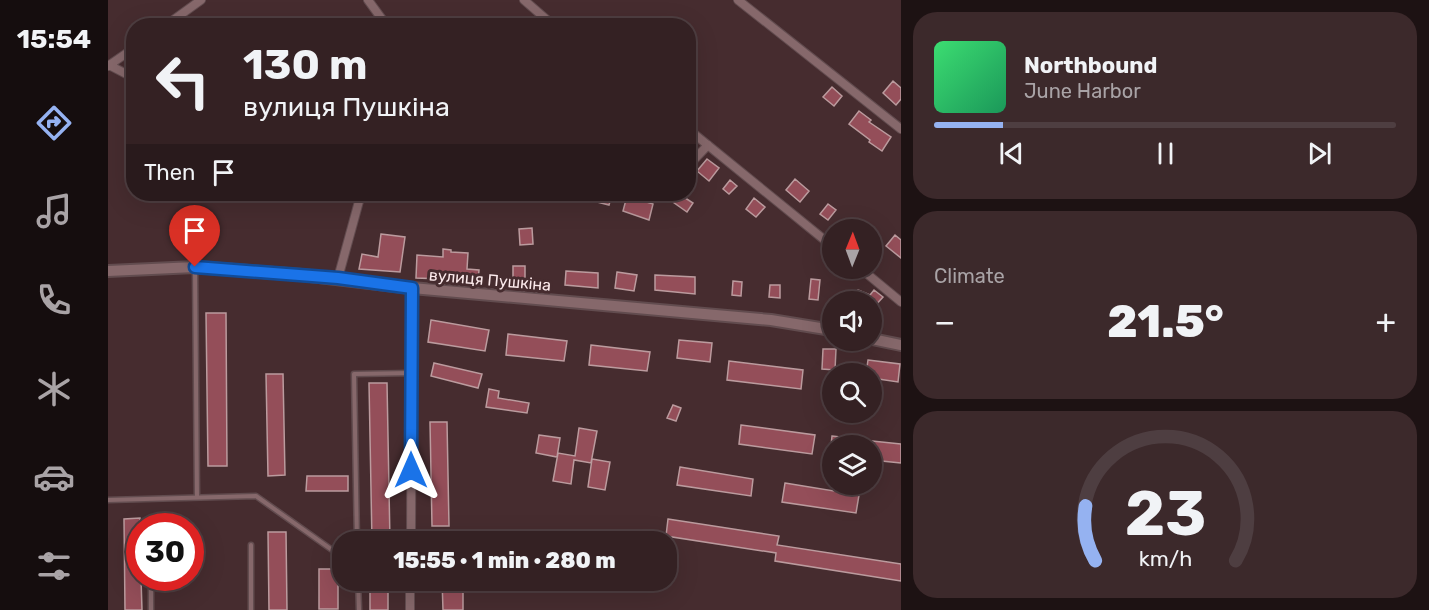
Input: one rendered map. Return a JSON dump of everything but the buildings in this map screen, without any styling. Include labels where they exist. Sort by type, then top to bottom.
[{"type":"street","points":[[176,18],[201,0]]},
{"type":"street","points":[[368,0],[381,18]]},
{"type":"street","points":[[524,0],[545,18]]},
{"type":"street","points":[[738,0],[901,129]]},
{"type":"street","points":[[126,53],[109,65],[126,74]]},
{"type":"street","points":[[696,135],[822,238]]},
{"type":"street","points":[[696,158],[708,145]]},
{"type":"street","points":[[338,278],[359,201]]},
{"type":"street","name":"вулиця Пушкіна","points":[[108,271],[195,267],[338,278],[412,288],[771,320],[822,328]]},
{"type":"street","points":[[873,279],[901,302]]},
{"type":"street","points":[[411,531],[412,288]]},
{"type":"street","points":[[882,341],[901,345]]},
{"type":"street","points":[[410,591],[410,610]]},
{"type":"lane","points":[[195,267],[197,497]]},
{"type":"lane","points":[[357,531],[354,374],[412,373]]},
{"type":"lane","points":[[108,500],[256,496],[332,550]]},
{"type":"lane","points":[[250,545],[251,610]]},
{"type":"lane","points":[[151,591],[151,610]]},
{"type":"lane","points":[[358,591],[359,610]]},
{"type":"route","points":[[195,267],[338,278],[412,288],[411,470]]}]
